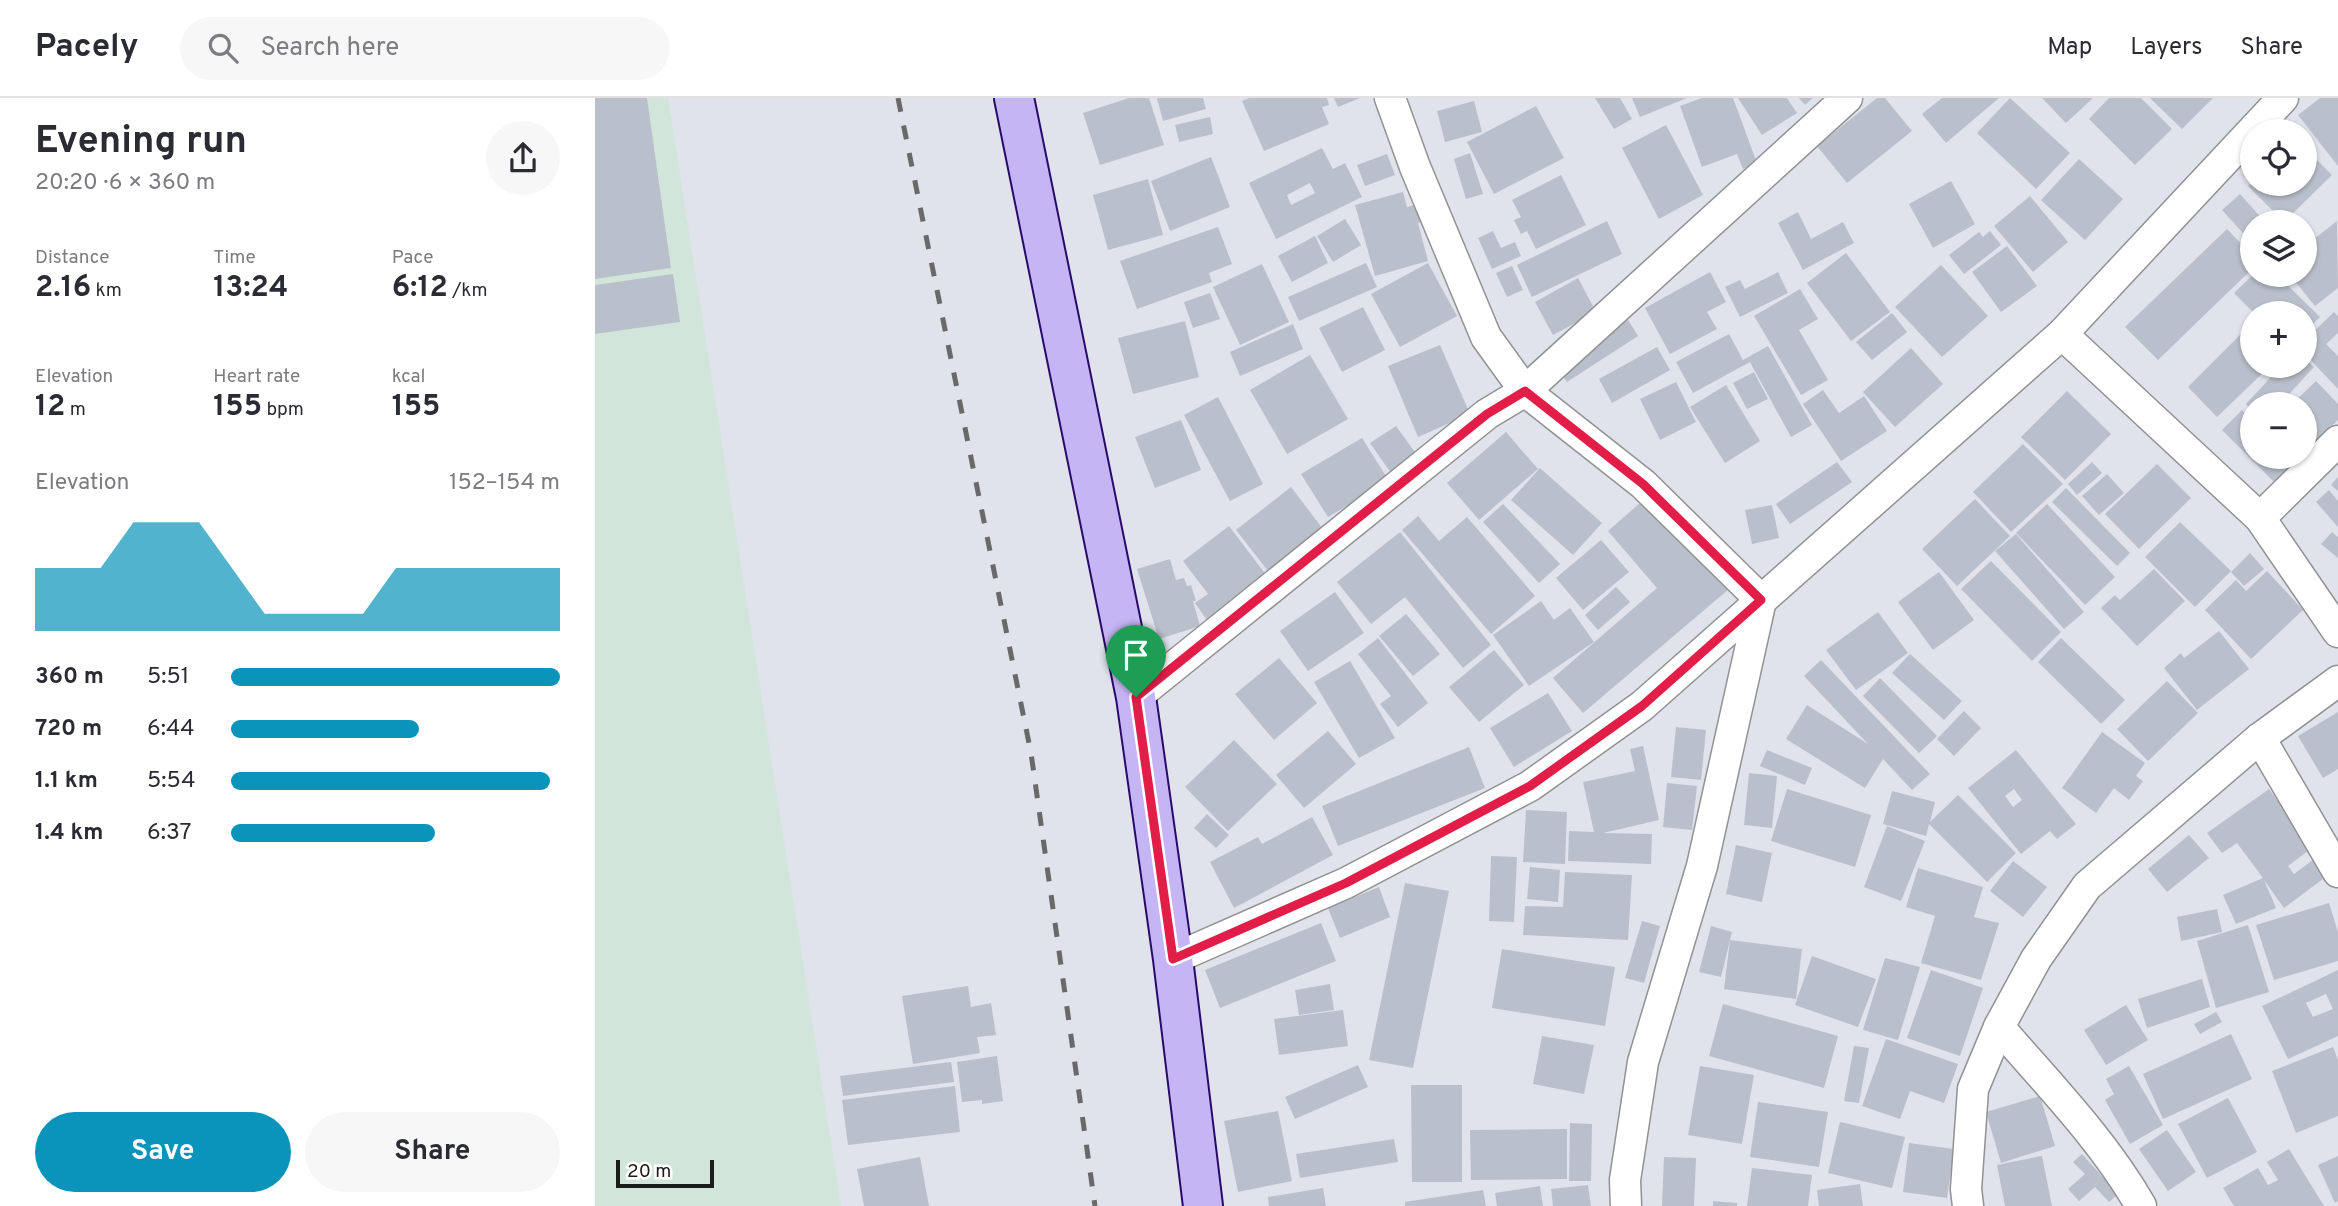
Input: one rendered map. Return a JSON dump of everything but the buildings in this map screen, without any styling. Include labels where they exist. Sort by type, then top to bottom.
[{"type":"main road","points":[[1014,98],[1136,697],[1173,959],[1203,1206]]},
{"type":"street","points":[[1390,98],[1415,167],[1486,337],[1525,391],[1643,484],[1761,600]]},
{"type":"street","points":[[1136,697],[1487,414],[1525,391],[1847,98]]},
{"type":"street","points":[[1173,959],[1346,883],[1530,786],[1642,706],[2062,334],[2283,98]]},
{"type":"street","points":[[2062,334],[2260,517],[2338,632]]},
{"type":"street","points":[[2260,517],[2338,441]]},
{"type":"street","points":[[1626,1206],[1625,1180],[1643,1062],[1702,866],[1761,600]]},
{"type":"street","points":[[1968,1206],[1966,1189],[1973,1089],[1999,1027],[2036,958],[2087,886],[2260,737],[2338,681]]},
{"type":"street","points":[[2260,737],[2338,872]]},
{"type":"street","points":[[1999,1027],[2089,1130],[2121,1171],[2141,1206]]},
{"type":"shaded area","points":[[595,98],[668,98],[841,1206],[595,1206]]},
{"type":"railway","points":[[898,98],[1031,753],[1095,1206]]},
{"type":"route","points":[[1525,391],[1643,484],[1761,600],[1642,706],[1530,786],[1346,883],[1173,959],[1136,697],[1487,414],[1525,391]]}]
